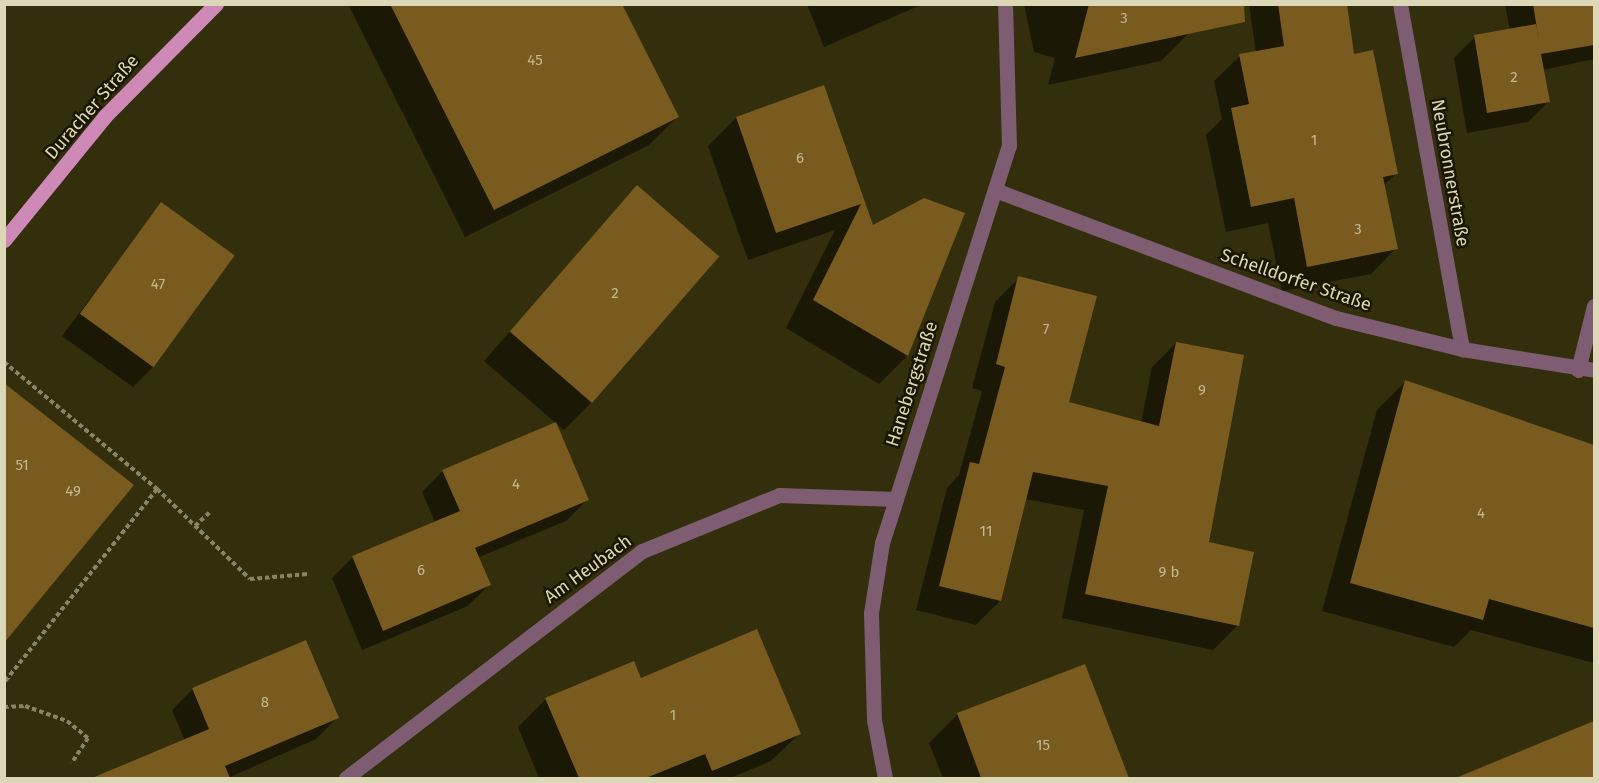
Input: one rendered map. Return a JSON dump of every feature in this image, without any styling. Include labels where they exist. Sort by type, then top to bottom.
[{"type":"main road","name":"Duracher Straße","points":[[4,240],[105,116],[216,4]]},
{"type":"street","name":"Hanebergstraße","points":[[885,778],[873,720],[871,613],[896,499],[1010,146],[1005,4]]},
{"type":"street","name":"Neubronnerstraße","points":[[1400,4],[1462,349]]},
{"type":"street","name":"Schelldorfer Straße","points":[[995,190],[1336,318],[1462,349],[1578,370],[1594,370]]},
{"type":"street","points":[[1578,370],[1594,306]]},
{"type":"street","name":"Am Heubach","points":[[346,778],[642,551],[779,495],[896,499]]},
{"type":"path","points":[[4,363],[157,489],[250,579],[308,574]]},
{"type":"path","points":[[4,683],[157,489]]},
{"type":"path","points":[[195,526],[211,511]]},
{"type":"path","points":[[4,707],[25,706],[67,721],[88,738],[72,763]]},
{"type":"building","points":[[390,4],[622,4],[679,117],[494,210]]},
{"type":"building","points":[[1089,4],[1244,4],[1245,22],[1075,58]]},
{"type":"building","points":[[1278,4],[1347,4],[1354,54],[1373,50],[1398,174],[1383,177],[1398,249],[1307,267],[1294,198],[1251,207],[1231,108],[1249,104],[1239,54],[1284,46]]},
{"type":"building","points":[[1533,4],[1594,4],[1594,45],[1541,54],[1550,102],[1487,113],[1474,35],[1536,24],[1539,41]]},
{"type":"building","points":[[824,85],[873,225],[924,198],[965,213],[908,356],[813,300],[861,204],[776,233],[736,117]]},
{"type":"building","points":[[637,185],[719,257],[592,403],[510,331]]},
{"type":"building","points":[[161,202],[235,255],[154,367],[80,314]]},
{"type":"building","points":[[1018,276],[1097,296],[1069,402],[1159,426],[1176,342],[1244,355],[1209,542],[1254,552],[1239,626],[1085,594],[1108,486],[1033,472],[1001,601],[939,586],[970,462],[979,464],[1005,367],[996,364]]},
{"type":"building","points":[[1405,380],[1594,445],[1594,628],[1489,599],[1483,620],[1350,583]]},
{"type":"building","points":[[4,383],[134,485],[4,643]]},
{"type":"building","points":[[556,422],[589,500],[475,548],[491,585],[383,631],[352,556],[460,511],[442,470]]},
{"type":"building","points":[[757,629],[801,734],[712,771],[705,754],[646,778],[579,778],[545,698],[634,661],[641,678]]},
{"type":"building","points":[[306,640],[339,718],[225,766],[230,778],[92,778],[209,729],[192,688]]},
{"type":"building","points":[[1085,664],[1129,778],[981,778],[957,713]]},
{"type":"building","points":[[1594,721],[1594,778],[1458,778],[1458,777]]}]
